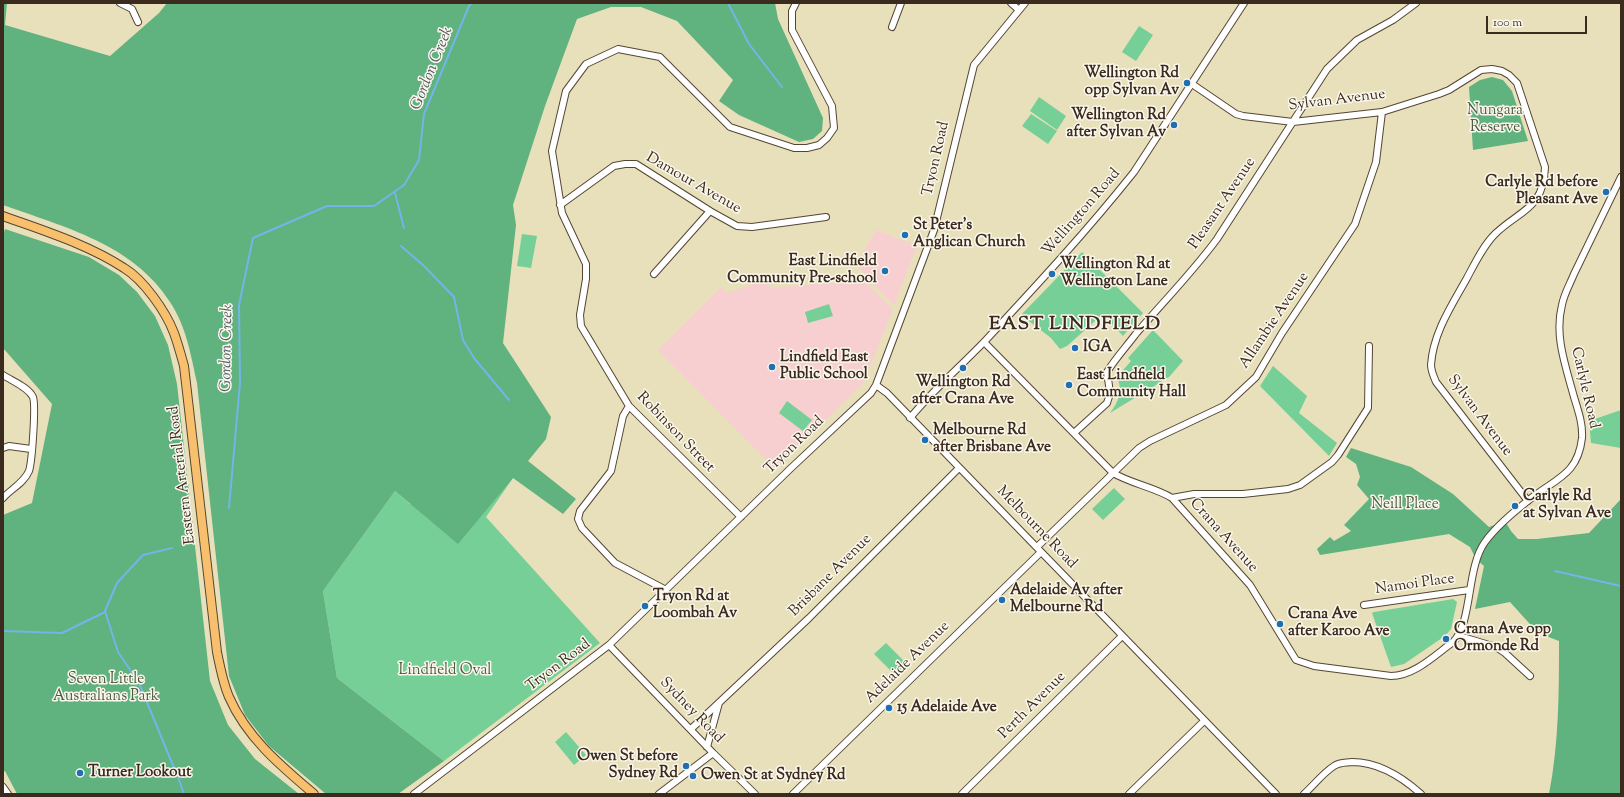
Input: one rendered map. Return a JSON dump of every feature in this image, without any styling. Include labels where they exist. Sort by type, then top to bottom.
[{"type":"main road","name":"Eastern Arterial Road","points":[[3,216],[81,246],[126,269],[148,291],[162,310],[174,333],[184,366],[217,652],[224,683],[236,709],[256,740],[270,756],[314,794]]},
{"type":"street","points":[[120,3],[132,9],[138,22]]},
{"type":"street","name":"Robinson Street","points":[[741,517],[629,406],[581,326],[580,315],[586,279],[586,264],[562,213],[552,151],[566,91],[586,64],[618,49],[660,57],[730,127],[794,148],[807,148],[819,145],[827,138],[834,128],[834,117],[832,106],[792,30],[792,12],[796,3]]},
{"type":"street","points":[[892,27],[901,3]]},
{"type":"street","points":[[1011,3],[1019,10]]},
{"type":"street","name":"Tryon Road","points":[[414,794],[609,645],[870,393],[876,385],[934,230],[974,65],[1025,3]]},
{"type":"street","name":"Wellington Road","points":[[910,418],[949,376],[984,342],[1065,255],[1116,196],[1134,172],[1244,3]]},
{"type":"street","name":"Pleasant Avenue","points":[[1074,433],[1107,403],[1110,397],[1107,372],[1112,363],[1217,239],[1327,69],[1347,48],[1363,35],[1393,20],[1416,3]]},
{"type":"street","name":"Sylvan Avenue","points":[[1192,84],[1236,114],[1293,122],[1382,112],[1449,90],[1480,70],[1492,69],[1502,71],[1517,83],[1545,167],[1545,180],[1540,195],[1530,207],[1495,235],[1479,256],[1443,320],[1433,352],[1431,366],[1436,382],[1528,501]]},
{"type":"street","name":"Allambie Avenue","points":[[1039,549],[1139,448],[1150,441],[1226,405],[1256,377],[1282,333],[1355,224],[1376,162],[1382,112]]},
{"type":"street","name":"Damour Avenue","points":[[560,205],[614,166],[636,164],[710,211],[737,226],[752,227],[826,217]]},
{"type":"street","name":"Carlyle Road","points":[[1454,642],[1459,636],[1463,627],[1469,590],[1479,553],[1484,543],[1505,521],[1528,501],[1565,476],[1579,450],[1582,437],[1582,424],[1561,349],[1559,333],[1561,311],[1567,290],[1621,177]]},
{"type":"street","points":[[654,274],[710,211]]},
{"type":"street","name":"Crana Avenue","points":[[984,342],[1113,473],[1123,479],[1159,490],[1172,498],[1250,585],[1296,660],[1314,666],[1400,676],[1410,672],[1454,642]]},
{"type":"street","points":[[1172,498],[1194,494],[1243,494],[1288,489],[1300,485],[1332,462],[1347,442],[1368,408],[1369,346]]},
{"type":"street","points":[[3,375],[27,390],[33,398],[34,419],[29,471],[23,481],[3,498]]},
{"type":"street","name":"Melbourne Road","points":[[876,385],[887,393],[1276,794]]},
{"type":"street","points":[[629,406],[623,416],[611,471],[580,511],[578,519],[582,528],[615,563],[666,590]]},
{"type":"street","points":[[3,448],[8,446],[31,449]]},
{"type":"street","name":"Brisbane Avenue","points":[[691,729],[809,618],[959,468]]},
{"type":"street","name":"Adelaide Avenue","points":[[793,794],[1039,549]]},
{"type":"street","name":"Namoi Place","points":[[1364,605],[1469,590]]},
{"type":"street","name":"Perth Avenue","points":[[962,794],[1122,636]]},
{"type":"street","points":[[1459,636],[1496,647],[1505,653],[1530,676]]},
{"type":"street","name":"Sydney Road","points":[[609,645],[707,747],[755,794]]},
{"type":"street","points":[[707,747],[720,702]]},
{"type":"street","points":[[1129,794],[1204,721]]},
{"type":"street","points":[[659,794],[713,753]]},
{"type":"street","points":[[1304,794],[1334,766],[1341,763],[1364,762],[1385,769],[1409,784],[1421,794]]},
{"type":"street","points":[[3,787],[8,794]]},
{"type":"shaded area","name":"East Lindfield Community Pre-school","points":[[876,230],[917,246],[894,305],[867,278],[857,263]]},
{"type":"shaded area","name":"Lindfield East Public School","points":[[767,280],[770,288],[863,280],[893,309],[863,384],[775,469],[658,350],[721,287],[726,293]]},
{"type":"green space","points":[[3,3],[7,3],[5,25],[110,56],[159,13],[167,3],[775,3],[778,19],[823,118],[822,131],[813,139],[799,142],[739,115],[719,101],[733,80],[677,21],[641,7],[611,7],[577,19],[545,106],[513,205],[516,225],[503,343],[551,417],[546,439],[528,461],[576,499],[563,514],[513,478],[458,544],[395,491],[323,591],[337,678],[444,761],[398,794],[326,794],[269,746],[245,715],[229,676],[197,383],[184,331],[176,311],[170,302],[155,282],[137,265],[96,240],[50,221],[3,205]]},
{"type":"green space","points":[[1139,26],[1153,35],[1136,61],[1122,52]]},
{"type":"green space","name":"Nungara Reserve","points":[[1492,77],[1503,80],[1512,91],[1528,141],[1473,150],[1469,87],[1480,80]]},
{"type":"green space","points":[[1039,97],[1066,116],[1057,130],[1030,111]]},
{"type":"green space","points":[[1031,114],[1057,131],[1048,144],[1022,126]]},
{"type":"green space","name":"Seven Little Australians Park","points":[[5,229],[89,257],[119,275],[137,292],[155,316],[168,345],[177,384],[210,681],[228,725],[255,759],[299,794],[17,794],[5,771],[3,772],[3,515],[32,503],[52,404],[3,348],[3,235]]},
{"type":"green space","points":[[522,234],[537,236],[531,268],[517,266]]},
{"type":"green space","points":[[1082,252],[1143,313],[1123,336],[1103,314],[1067,346],[1060,349],[1051,338],[1021,315]]},
{"type":"green space","points":[[829,304],[833,316],[808,323],[805,312]]},
{"type":"green space","points":[[1153,330],[1183,361],[1169,377],[1110,413],[1118,400],[1120,391],[1117,377],[1131,361],[1128,358]]},
{"type":"green space","points":[[1273,366],[1307,396],[1299,413],[1337,443],[1329,456],[1260,386]]},
{"type":"green space","points":[[787,401],[812,420],[803,431],[779,413]]},
{"type":"green space","points":[[1621,410],[1621,448],[1591,443],[1589,421]]},
{"type":"green space","name":"Neill Place","points":[[1351,448],[1411,467],[1453,494],[1489,527],[1505,521],[1518,539],[1537,539],[1589,533],[1621,499],[1621,794],[1549,794],[1557,737],[1559,641],[1538,633],[1510,602],[1475,609],[1484,566],[1476,559],[1470,547],[1449,534],[1320,555],[1317,549],[1330,537],[1334,541],[1351,531],[1344,525],[1369,499],[1357,485],[1360,477],[1356,464],[1346,457]]},
{"type":"green space","name":"Lindfield Oval","points":[[513,478],[486,517],[600,643],[444,761],[337,678],[323,591],[395,491],[410,504]]},
{"type":"green space","points":[[1114,488],[1125,499],[1103,520],[1092,509]]},
{"type":"green space","points":[[1453,599],[1457,602],[1451,629],[1445,636],[1404,664],[1391,667],[1372,613]]},
{"type":"green space","points":[[886,643],[907,664],[895,675],[874,654]]},
{"type":"green space","points":[[566,732],[586,755],[574,765],[555,742]]},
{"type":"waterway","name":"Gordon Creek","points":[[229,508],[240,383],[239,305],[253,238],[327,206],[374,206],[404,185],[419,160],[424,114],[469,6],[472,3]]},
{"type":"waterway","points":[[728,3],[749,44],[782,87]]},
{"type":"waterway","points":[[395,193],[404,228]]},
{"type":"waterway","points":[[401,246],[424,266],[454,297],[463,340],[474,358],[509,400]]},
{"type":"waterway","name":"Gordon Creek","points":[[172,548],[143,555],[117,583],[105,611],[118,652],[139,683],[184,794]]},
{"type":"waterway","points":[[1555,571],[1621,586]]},
{"type":"waterway","points":[[3,631],[62,633],[105,612]]},
{"type":"place","name":"Wellington Rd opp Sylvan Av","points":[[1187,83]]},
{"type":"place","name":"Wellington Rd after Sylvan Av","points":[[1174,125]]},
{"type":"place","name":"Carlyle Rd before Pleasant Ave","points":[[1606,192]]},
{"type":"place","name":"St Peter's Anglican Church","points":[[905,235]]},
{"type":"place","name":"East Lindfield Community Pre-school","points":[[885,271]]},
{"type":"place","name":"Wellington Rd at Wellington Lane","points":[[1052,274]]},
{"type":"place","name":"IGA","points":[[1075,348]]},
{"type":"place","name":"Lindfield East Public School","points":[[772,367]]},
{"type":"place","name":"Wellington Rd after Crana Ave","points":[[963,368]]},
{"type":"place","name":"East Lindfield Community Hall","points":[[1069,385]]},
{"type":"place","name":"Melbourne Rd after Brisbane Ave","points":[[925,440]]},
{"type":"place","name":"Carlyle Rd at Sylvan Ave","points":[[1515,506]]},
{"type":"place","name":"Adelaide Av after Melbourne Rd","points":[[1002,600]]},
{"type":"place","name":"Tryon Rd at Loombah Av","points":[[645,606]]},
{"type":"place","name":"Crana Ave after Karoo Ave","points":[[1280,624]]},
{"type":"place","name":"Crana Ave opp Ormonde Rd","points":[[1446,639]]},
{"type":"place","name":"15 Adelaide Ave","points":[[889,708]]},
{"type":"place","name":"Owen St before Sydney Rd","points":[[686,766]]},
{"type":"place","name":"Turner Lookout","points":[[80,773]]},
{"type":"place","name":"Owen St at Sydney Rd","points":[[693,776]]},
{"type":"district","name":"EAST LINDFIELD","points":[[1075,326]]}]
